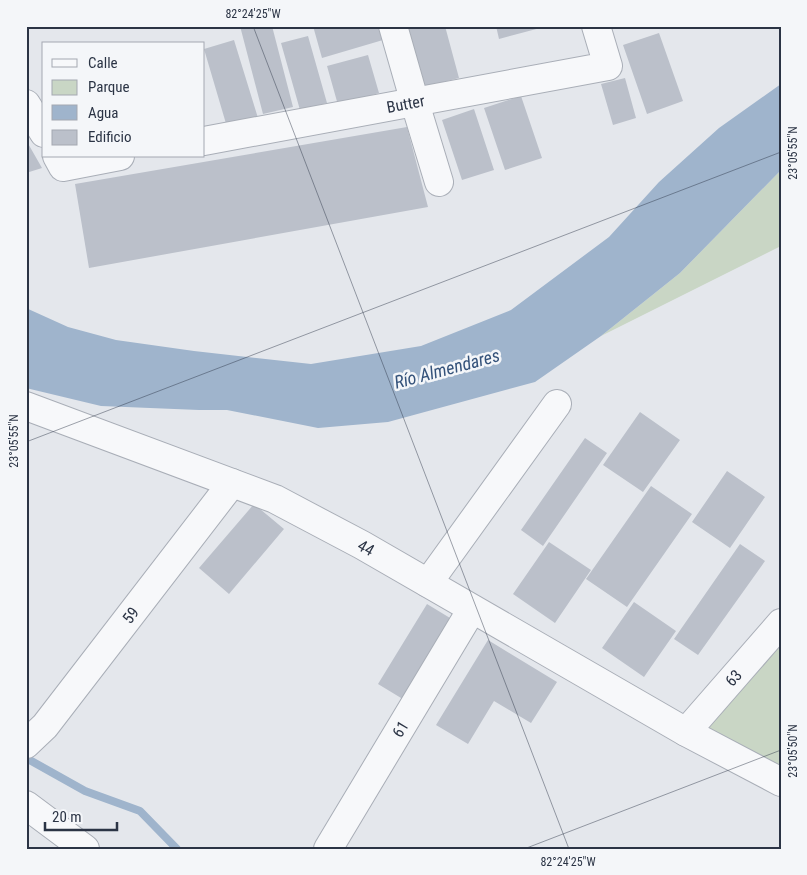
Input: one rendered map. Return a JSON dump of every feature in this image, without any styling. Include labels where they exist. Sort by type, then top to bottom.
[{"type":"street","points":[[394,26],[439,182]]},
{"type":"street","name":"Butter","points":[[205,141],[608,66],[596,26]]},
{"type":"street","points":[[26,104],[42,130]]},
{"type":"street","points":[[58,158],[64,166],[109,158]]},
{"type":"street","points":[[428,583],[557,404]]},
{"type":"street","name":"44","points":[[26,406],[275,499],[362,545],[686,732],[781,782]]},
{"type":"street","name":"59","points":[[36,735],[232,483]]},
{"type":"street","name":"61","points":[[328,849],[472,610]]},
{"type":"street","name":"63","points":[[686,732],[781,624]]},
{"type":"street","points":[[26,805],[86,849]]},
{"type":"green space","points":[[781,170],[781,246],[601,336],[680,273]]},
{"type":"green space","points":[[781,623],[781,782],[686,732]]},
{"type":"water","name":"Río Almendares","points":[[781,84],[781,170],[680,273],[601,336],[535,382],[388,422],[318,428],[227,410],[101,406],[26,388],[26,308],[68,327],[116,340],[311,364],[421,346],[511,310],[609,237],[659,182],[719,128]]},
{"type":"building","points":[[240,26],[272,26],[293,107],[263,114]]},
{"type":"building","points":[[313,26],[379,26],[383,40],[322,58]]},
{"type":"building","points":[[404,26],[445,26],[459,78],[420,88]]},
{"type":"building","points":[[496,26],[544,26],[544,27],[499,39]]},
{"type":"building","points":[[659,33],[683,101],[647,114],[623,45]]},
{"type":"building","points":[[308,36],[327,103],[300,110],[281,43]]},
{"type":"building","points":[[234,40],[258,118],[227,127],[205,49]]},
{"type":"building","points":[[368,55],[379,93],[338,105],[327,66]]},
{"type":"building","points":[[625,78],[636,118],[613,125],[601,84]]},
{"type":"building","points":[[521,96],[542,158],[505,170],[484,108]]},
{"type":"building","points":[[474,109],[494,170],[462,180],[442,120]]},
{"type":"building","points":[[407,127],[428,207],[89,268],[75,184]]},
{"type":"building","points":[[26,140],[42,168],[26,173]]},
{"type":"building","points":[[640,412],[680,440],[643,492],[603,465]]},
{"type":"building","points":[[585,438],[607,453],[543,546],[521,530]]},
{"type":"building","points":[[727,471],[765,497],[730,548],[692,522]]},
{"type":"building","points":[[651,486],[692,514],[627,607],[586,579]]},
{"type":"building","points":[[254,504],[284,529],[229,594],[199,568]]},
{"type":"building","points":[[549,542],[591,570],[555,623],[513,594]]},
{"type":"building","points":[[740,544],[765,561],[698,655],[674,639]]},
{"type":"building","points":[[634,602],[676,631],[644,677],[602,648]]},
{"type":"building","points":[[427,604],[455,621],[406,701],[378,684]]},
{"type":"building","points":[[488,640],[557,682],[531,723],[494,701],[468,744],[436,725]]},
{"type":"waterway","points":[[26,758],[85,791],[140,811],[177,849]]}]
